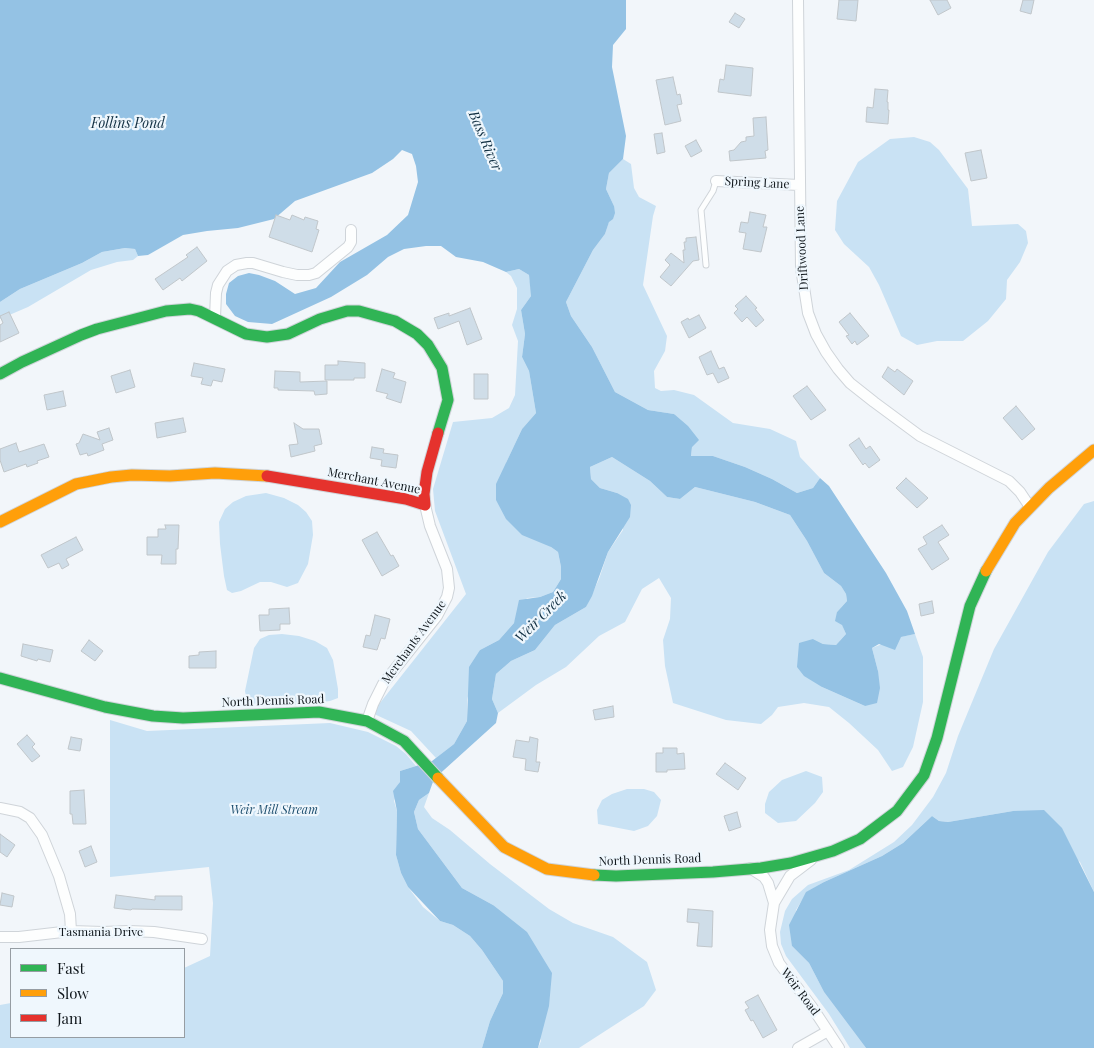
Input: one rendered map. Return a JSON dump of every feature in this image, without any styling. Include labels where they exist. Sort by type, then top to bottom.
[{"type":"main road","name":"Merchant Avenue","points":[[0,374],[81,335],[166,311],[190,309],[215,318],[246,334],[276,336],[288,334],[320,319],[336,314],[359,311],[394,321],[417,334],[428,346],[442,368],[447,391],[446,408],[427,472],[424,494],[425,505],[406,499],[260,475],[215,472],[170,476],[132,475],[76,484],[0,522]]},
{"type":"main road","name":"North Dennis Road","points":[[0,678],[128,713],[153,716],[196,717],[320,712],[368,721],[404,741],[504,847],[546,869],[583,875],[616,876],[712,872],[791,863],[814,858],[847,846],[872,831],[897,811],[924,775],[937,738],[970,606],[990,563],[1015,523],[1048,488],[1094,450]]},
{"type":"street","name":"Driftwood Lane","points":[[798,0],[800,268],[808,313],[816,334],[826,352],[850,383],[920,436],[1009,481],[1020,492],[1030,507]]},
{"type":"street","name":"Spring Lane","points":[[716,181],[799,185]]},
{"type":"street","points":[[215,318],[218,284],[227,272],[236,265],[253,263],[297,275],[316,273],[348,247],[352,242],[351,230]]},
{"type":"street","name":"Merchants Avenue","points":[[368,721],[373,704],[383,684],[437,616],[447,597],[449,588],[447,569],[430,526],[425,505]]},
{"type":"street","points":[[0,808],[20,812],[30,818],[42,835],[61,883],[70,914],[71,930]]},
{"type":"street","name":"Weir Road","points":[[814,858],[790,876],[774,903],[770,930],[774,954],[785,973],[812,1007],[839,1048]]},
{"type":"street","name":"Weir Road","points":[[750,868],[768,882],[774,903]]},
{"type":"street","name":"Tasmania Drive","points":[[0,936],[20,937],[71,930],[154,932],[202,939]]},
{"type":"street","points":[[798,1048],[828,1031]]},
{"type":"lane","points":[[706,265],[701,210],[713,191],[716,181]]},
{"type":"green space","points":[[914,137],[930,142],[939,150],[968,189],[972,226],[1018,224],[1026,231],[1028,243],[1020,262],[1007,280],[1006,299],[988,321],[963,341],[937,341],[917,345],[901,336],[869,267],[844,244],[835,230],[837,201],[858,162],[890,139]]},
{"type":"green space","points":[[623,159],[631,164],[634,188],[639,197],[656,206],[643,285],[667,336],[665,351],[654,371],[655,388],[661,391],[674,390],[694,395],[733,423],[770,429],[796,441],[800,457],[820,478],[813,488],[797,493],[745,467],[713,456],[691,456],[692,447],[674,414],[648,410],[615,392],[592,347],[571,316],[566,302],[593,250],[605,234],[614,206],[606,189],[609,173]]},
{"type":"green space","points":[[125,248],[135,249],[138,256],[133,260],[117,262],[91,270],[28,307],[0,319],[0,302],[20,289],[82,263],[102,252]]},
{"type":"green space","points":[[519,269],[529,275],[531,289],[531,296],[521,310],[525,334],[522,357],[529,371],[536,413],[522,429],[506,463],[551,547],[558,552],[561,579],[553,592],[540,597],[527,598],[514,623],[499,640],[480,650],[467,700],[467,721],[454,744],[436,758],[411,731],[372,713],[466,594],[435,511],[433,489],[453,422],[492,418],[509,408],[515,395],[518,341],[512,325],[517,309],[517,288],[511,276],[506,272]]},
{"type":"green space","points":[[612,457],[650,481],[667,497],[680,499],[695,487],[755,502],[790,515],[807,541],[824,573],[841,586],[846,594],[847,601],[837,612],[846,634],[836,645],[823,644],[813,639],[822,687],[865,706],[878,671],[872,648],[900,637],[915,634],[923,657],[923,702],[913,747],[903,767],[892,771],[878,750],[829,707],[804,703],[778,707],[761,724],[726,720],[673,703],[665,666],[663,640],[670,619],[671,598],[659,578],[642,589],[625,622],[599,636],[566,667],[536,685],[498,713],[492,699],[496,674],[511,661],[535,650],[555,625],[586,607],[599,579],[608,552],[623,530],[617,493],[600,488],[591,479],[590,467]]},
{"type":"green space","points":[[266,493],[284,498],[298,505],[312,521],[313,535],[308,564],[298,583],[287,587],[271,582],[260,582],[232,593],[227,590],[224,576],[219,522],[225,509],[233,502],[246,496]]},
{"type":"green space","points":[[1094,501],[1094,892],[1080,862],[1013,811],[948,822],[939,821],[932,816],[903,843],[882,856],[824,882],[807,892],[796,910],[792,946],[809,963],[824,992],[866,1048],[850,1048],[829,1014],[786,956],[781,944],[780,932],[785,911],[792,899],[808,885],[849,870],[894,842],[912,825],[933,797],[946,773],[958,736],[994,649],[1048,552],[1084,504]]},
{"type":"green space","points":[[269,635],[299,636],[315,641],[327,648],[333,660],[338,698],[330,701],[299,705],[250,706],[247,702],[245,691],[254,648],[260,639]]},
{"type":"green space","name":"Weir Mill Stream","points":[[110,720],[147,731],[330,723],[368,732],[396,746],[416,766],[400,771],[400,782],[394,801],[397,811],[396,855],[401,873],[408,887],[423,907],[440,921],[453,925],[470,936],[503,981],[503,993],[490,1021],[482,1048],[0,1048],[0,1005],[10,1003],[10,1038],[185,1038],[185,968],[210,956],[213,903],[209,867],[110,877]]},
{"type":"green space","points":[[806,771],[822,777],[823,792],[815,803],[796,821],[778,823],[765,813],[765,804],[769,792],[782,780]]},
{"type":"green space","points":[[627,789],[644,789],[654,792],[661,800],[657,816],[648,826],[634,831],[598,824],[597,810],[602,800]]},
{"type":"green space","points":[[429,793],[424,807],[432,818],[450,830],[490,864],[549,909],[573,923],[613,937],[647,962],[656,990],[644,1006],[579,1048],[538,1048],[541,1041],[493,905],[462,888],[418,829],[414,812],[419,800]]},
{"type":"water","name":"Follins Pond","points":[[0,0],[626,0],[626,29],[613,45],[612,67],[626,136],[623,159],[609,173],[606,189],[614,206],[615,213],[566,302],[571,316],[592,347],[615,392],[648,410],[674,414],[688,426],[699,440],[692,447],[691,456],[713,456],[745,467],[797,493],[813,488],[820,478],[829,486],[886,573],[907,611],[915,634],[901,637],[895,650],[879,644],[872,648],[880,688],[877,703],[865,706],[822,687],[804,676],[797,667],[799,643],[813,639],[823,644],[836,645],[846,634],[842,625],[835,621],[837,612],[847,601],[846,594],[841,586],[824,573],[807,541],[790,515],[755,502],[695,487],[680,499],[667,497],[650,481],[612,457],[590,467],[591,479],[600,488],[617,493],[628,499],[631,505],[630,517],[608,552],[592,596],[586,607],[555,625],[535,650],[511,661],[496,674],[492,699],[498,713],[496,723],[434,779],[429,793],[419,800],[414,812],[418,829],[462,888],[493,905],[527,932],[552,973],[549,1006],[538,1048],[482,1048],[490,1021],[503,993],[503,981],[470,936],[453,925],[440,921],[408,887],[401,873],[396,855],[397,811],[393,791],[400,782],[400,771],[432,761],[454,744],[467,721],[469,667],[480,650],[499,640],[514,623],[519,600],[540,597],[553,592],[561,579],[558,552],[551,547],[522,535],[506,519],[496,500],[496,484],[522,429],[536,413],[529,371],[522,357],[525,334],[521,310],[531,296],[529,275],[519,269],[506,272],[483,262],[456,257],[441,246],[404,249],[388,257],[367,275],[331,297],[272,324],[248,322],[235,316],[226,304],[226,294],[229,283],[238,276],[249,273],[259,275],[275,281],[295,294],[316,288],[340,262],[387,235],[408,215],[418,182],[412,154],[402,150],[393,159],[372,173],[295,201],[274,219],[238,228],[183,235],[148,255],[138,256],[135,249],[125,248],[102,252],[82,263],[20,289],[0,302]]},
{"type":"water","points":[[1044,810],[1062,828],[1094,892],[1094,1048],[866,1048],[824,992],[809,963],[792,946],[789,925],[806,892],[882,856],[903,843],[932,816],[939,821],[948,822],[1013,811]]},
{"type":"building","points":[[839,0],[858,0],[856,21],[837,19]]},
{"type":"building","points":[[930,0],[947,0],[951,8],[938,15]]},
{"type":"building","points":[[1023,0],[1034,0],[1031,14],[1020,11]]},
{"type":"building","points":[[735,13],[745,19],[739,28],[729,22]]},
{"type":"building","points":[[726,65],[753,68],[751,96],[718,92],[720,79],[724,80]]},
{"type":"building","points":[[673,77],[677,95],[680,94],[682,104],[677,105],[681,121],[665,125],[656,80]]},
{"type":"building","points":[[875,89],[888,90],[888,124],[866,122],[867,107],[873,108]]},
{"type":"building","points":[[766,117],[768,150],[765,151],[766,158],[730,161],[729,151],[734,150],[741,142],[746,141],[746,137],[754,136],[753,118]]},
{"type":"building","points":[[662,133],[665,152],[657,154],[654,134]]},
{"type":"building","points":[[696,140],[702,151],[691,157],[685,146]]},
{"type":"building","points":[[981,150],[987,178],[971,181],[965,153]]},
{"type":"building","points":[[750,212],[766,215],[763,227],[767,227],[761,252],[743,249],[746,233],[739,232],[741,222],[748,223]]},
{"type":"building","points":[[276,215],[290,220],[292,215],[304,220],[305,217],[318,221],[316,229],[319,230],[312,252],[269,237]]},
{"type":"building","points":[[696,237],[699,260],[693,261],[671,286],[660,277],[670,265],[665,260],[671,253],[684,263],[684,242],[686,242],[686,238]]},
{"type":"building","points":[[197,247],[207,261],[182,281],[180,278],[163,290],[155,279],[188,257],[186,255]]},
{"type":"building","points":[[746,296],[757,308],[755,309],[764,320],[756,327],[747,317],[742,322],[734,313],[738,309],[735,306]]},
{"type":"building","points":[[470,308],[482,339],[467,345],[459,321],[438,329],[434,318],[449,313],[449,316]]},
{"type":"building","points":[[9,312],[19,333],[0,342],[0,325],[3,323],[0,316]]},
{"type":"building","points":[[850,313],[869,336],[857,345],[855,341],[852,344],[846,336],[849,335],[839,322]]},
{"type":"building","points":[[699,315],[706,328],[689,338],[681,322]]},
{"type":"building","points":[[711,351],[719,369],[724,367],[729,378],[718,383],[713,373],[707,375],[699,357]]},
{"type":"building","points":[[338,361],[365,363],[365,378],[325,380],[325,365],[338,365]]},
{"type":"building","points":[[194,363],[225,369],[222,382],[213,380],[211,386],[201,384],[203,378],[191,376]]},
{"type":"building","points":[[888,367],[895,372],[897,369],[913,381],[904,395],[882,377]]},
{"type":"building","points":[[382,369],[395,373],[393,378],[406,382],[401,403],[386,398],[388,394],[376,391]]},
{"type":"building","points":[[130,370],[135,387],[116,393],[111,376]]},
{"type":"building","points":[[275,371],[300,372],[300,382],[327,381],[327,394],[315,395],[314,391],[278,390],[278,388],[274,388]]},
{"type":"building","points":[[474,374],[488,374],[488,399],[474,399]]},
{"type":"building","points":[[807,386],[826,410],[811,420],[793,396]]},
{"type":"building","points":[[63,391],[66,406],[47,410],[44,395]]},
{"type":"building","points":[[1016,406],[1035,429],[1022,440],[1003,418]]},
{"type":"building","points":[[183,418],[186,432],[157,438],[155,423]]},
{"type":"building","points":[[294,423],[303,429],[319,429],[322,444],[314,446],[315,451],[291,457],[289,445],[298,444]]},
{"type":"building","points":[[109,428],[113,440],[102,444],[104,450],[88,456],[87,453],[80,455],[76,444],[79,443],[83,434],[100,440],[97,432]]},
{"type":"building","points":[[859,438],[866,449],[870,446],[880,460],[869,468],[865,463],[863,465],[849,445]]},
{"type":"building","points":[[16,443],[19,452],[44,444],[49,457],[27,467],[26,464],[4,472],[0,460],[0,449]]},
{"type":"building","points":[[372,447],[384,449],[383,453],[398,455],[396,468],[381,466],[382,460],[370,458]]},
{"type":"building","points":[[906,478],[928,498],[917,508],[896,488]]},
{"type":"building","points":[[165,525],[179,525],[176,564],[161,564],[162,555],[147,555],[147,537],[158,537],[158,529],[166,529]]},
{"type":"building","points":[[942,525],[949,535],[938,542],[949,559],[932,570],[918,549],[927,544],[923,537]]},
{"type":"building","points":[[377,532],[399,566],[382,576],[362,540]]},
{"type":"building","points":[[76,537],[83,550],[66,559],[69,565],[62,569],[59,563],[48,568],[41,555]]},
{"type":"building","points":[[932,601],[934,613],[921,616],[919,604]]},
{"type":"building","points":[[289,608],[290,624],[280,624],[280,630],[260,631],[259,615],[269,615],[269,609]]},
{"type":"building","points":[[375,615],[390,619],[385,639],[381,638],[377,650],[363,647],[366,635],[370,636]]},
{"type":"building","points":[[89,640],[103,651],[95,661],[81,651]]},
{"type":"building","points":[[23,644],[53,650],[50,662],[38,659],[37,661],[21,656]]},
{"type":"building","points":[[216,651],[216,668],[189,668],[189,656],[199,655],[199,652]]},
{"type":"building","points":[[613,706],[614,717],[595,720],[593,710]]},
{"type":"building","points":[[27,735],[35,744],[32,747],[40,756],[32,762],[17,744]]},
{"type":"building","points":[[71,737],[82,739],[80,751],[68,749]]},
{"type":"building","points":[[530,737],[538,739],[536,762],[540,762],[538,772],[525,770],[526,759],[513,757],[516,740],[529,742]]},
{"type":"building","points":[[663,748],[677,748],[677,754],[684,753],[685,769],[656,772],[656,753],[663,753]]},
{"type":"building","points":[[725,763],[746,778],[738,790],[716,774]]},
{"type":"building","points":[[84,790],[86,824],[73,824],[72,814],[70,814],[70,791]]},
{"type":"building","points":[[737,812],[741,827],[729,831],[724,816]]},
{"type":"building","points":[[0,834],[15,845],[7,857],[0,852]]},
{"type":"building","points":[[91,846],[97,862],[85,867],[79,851]]},
{"type":"building","points":[[2,893],[14,896],[12,907],[0,905]]},
{"type":"building","points":[[116,895],[155,900],[155,896],[182,896],[182,910],[114,908]]},
{"type":"building","points":[[688,909],[713,911],[712,947],[697,946],[699,923],[687,922]]},
{"type":"building","points":[[758,995],[777,1030],[763,1038],[745,1010],[749,1008],[745,1002]]},
{"type":"traffic: fast","points":[[0,374],[81,335],[166,311],[190,309],[199,311],[246,334],[267,337],[288,334],[320,319],[347,311],[359,311],[395,321],[417,334],[428,345],[442,368],[448,400],[438,433]]},
{"type":"traffic: fast","points":[[594,875],[616,876],[713,872],[761,868],[791,863],[833,851],[860,839],[897,811],[924,775],[937,738],[970,606],[986,571]]},
{"type":"traffic: fast","points":[[0,678],[105,707],[153,716],[183,718],[319,712],[367,721],[404,741],[438,778]]},
{"type":"traffic: slow","points":[[986,571],[1015,523],[1049,488],[1094,450]]},
{"type":"traffic: slow","points":[[0,522],[76,484],[111,477],[215,473],[267,476]]},
{"type":"traffic: slow","points":[[438,778],[504,847],[547,869],[594,875]]},
{"type":"traffic: jam","points":[[267,476],[406,499],[425,505],[424,494],[427,472],[438,433]]},
{"type":"water label","name":"Bass River","points":[[485,141]]},
{"type":"water label","name":"Weir Creek","points":[[541,617]]}]
